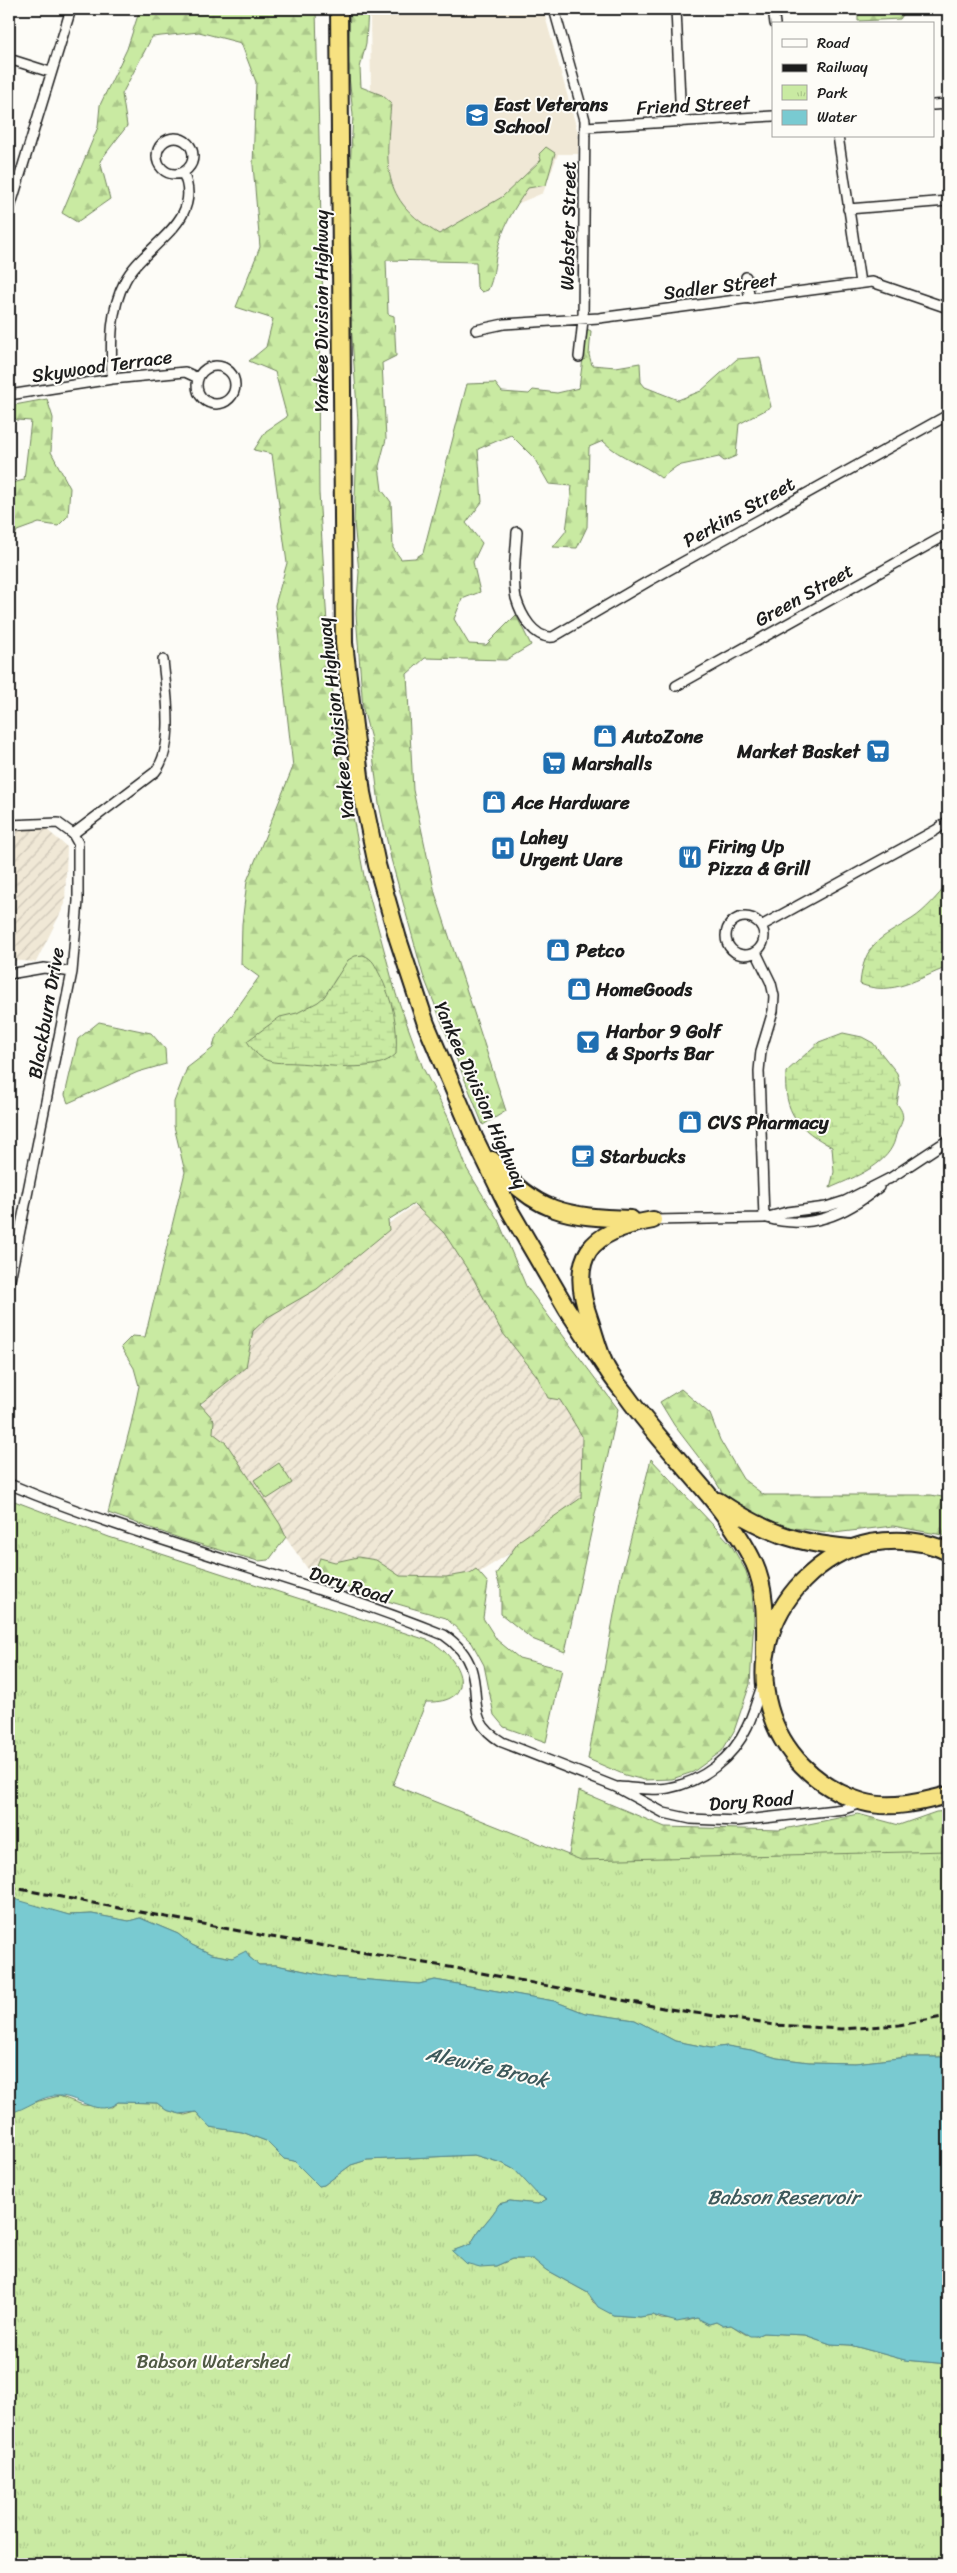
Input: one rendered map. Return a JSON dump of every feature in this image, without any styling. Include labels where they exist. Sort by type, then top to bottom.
[{"type":"highway","name":"Yankee Division Highway","points":[[339,9],[344,643],[362,793],[377,865],[426,1024],[474,1137],[510,1210],[567,1309],[606,1368]]},
{"type":"highway","points":[[474,1137],[517,1188],[547,1207],[584,1218],[653,1220]]},
{"type":"highway","points":[[653,1220],[622,1226],[600,1238],[588,1250],[580,1269],[582,1299],[606,1368],[656,1436],[708,1494],[740,1538],[755,1564],[761,1585],[765,1612],[764,1682],[767,1703],[776,1727],[798,1762],[830,1787],[863,1802],[888,1805],[916,1804],[948,1795]]},
{"type":"highway","points":[[708,1494],[747,1520],[776,1534],[816,1545],[851,1548],[880,1542],[906,1541],[925,1544],[948,1552]]},
{"type":"highway","points":[[765,1656],[773,1625],[787,1598],[817,1567],[851,1548]]},
{"type":"street","points":[[9,211],[13,184],[71,9]]},
{"type":"street","name":"Webster Street","points":[[554,9],[585,120],[583,320],[579,357]]},
{"type":"street","points":[[676,9],[681,122]]},
{"type":"street","points":[[9,59],[50,72]]},
{"type":"street","points":[[934,105],[948,104]]},
{"type":"street","name":"Friend Street","points":[[585,127],[772,116]]},
{"type":"street","points":[[170,138],[182,138],[190,148],[192,162],[183,173],[164,170],[156,160],[161,145],[170,138]]},
{"type":"street","points":[[838,138],[860,283]]},
{"type":"street","points":[[112,379],[112,321],[116,305],[125,281],[136,265],[163,241],[184,212],[188,195],[183,173]]},
{"type":"street","points":[[848,208],[948,201]]},
{"type":"street","points":[[746,277],[750,299]]},
{"type":"street","name":"Sadler Street","points":[[476,330],[504,324],[583,320],[872,282],[948,308]]},
{"type":"street","name":"Skywood Terrace","points":[[212,368],[229,371],[235,383],[233,394],[225,402],[212,403],[201,395],[198,378],[206,370],[212,368]]},
{"type":"street","name":"Skywood Terrace","points":[[9,396],[112,379],[186,372],[198,378]]},
{"type":"street","name":"Perkins Street","points":[[517,532],[516,598],[536,633],[547,638],[553,637],[662,573],[948,415]]},
{"type":"street","name":"Green Street","points":[[676,686],[948,534]]},
{"type":"street","points":[[9,825],[58,823],[73,834],[155,772],[161,765],[168,722],[163,660]]},
{"type":"street","points":[[762,926],[936,830],[948,821]]},
{"type":"street","name":"Blackburn Drive","points":[[9,1285],[72,972],[78,901],[78,843],[73,834]]},
{"type":"street","points":[[739,918],[752,918],[762,926],[764,937],[756,952],[744,955],[732,950],[728,945],[727,932],[733,922],[739,918]]},
{"type":"street","points":[[756,952],[771,983],[774,996],[773,1011],[761,1050],[759,1071],[764,1218]]},
{"type":"street","points":[[9,974],[44,968],[72,972]]},
{"type":"street","points":[[653,1220],[764,1218],[786,1223],[823,1219],[842,1212],[866,1198],[894,1176],[948,1140]]},
{"type":"street","name":"Dory Road","points":[[9,1484],[108,1524],[319,1592],[444,1635],[460,1649],[468,1660],[478,1717],[490,1735],[502,1742],[616,1787],[664,1813],[716,1822],[844,1809],[863,1802]]},
{"type":"street","points":[[925,1544],[948,1546]]},
{"type":"street","name":"Dory Road","points":[[616,1787],[667,1788],[686,1783],[714,1768],[737,1744],[746,1728],[764,1682]]},
{"type":"shaded area","name":"East Veterans School","points":[[370,9],[543,9],[578,133],[578,154],[558,154],[543,193],[507,208],[499,242],[383,231],[371,97]]},
{"type":"shaded area","points":[[45,828],[67,847],[65,904],[36,962],[9,960],[9,831]]},
{"type":"shaded area","points":[[425,1198],[591,1435],[586,1506],[462,1583],[393,1576],[368,1564],[315,1579],[197,1413],[250,1322]]},
{"type":"green space","points":[[140,9],[316,9],[323,308],[318,373],[319,493],[329,656],[337,730],[364,876],[396,994],[423,1068],[448,1117],[467,1169],[498,1220],[526,1286],[618,1409],[565,1652],[532,1639],[501,1614],[501,1590],[496,1574],[520,1540],[581,1498],[582,1436],[560,1400],[548,1398],[537,1376],[502,1332],[473,1278],[444,1233],[414,1204],[388,1220],[389,1230],[317,1289],[268,1317],[253,1331],[246,1367],[200,1404],[214,1420],[213,1433],[226,1443],[280,1524],[286,1537],[269,1560],[258,1561],[182,1539],[108,1513],[139,1386],[134,1368],[121,1347],[132,1336],[145,1337],[185,1172],[174,1126],[174,1102],[187,1068],[213,1048],[215,1039],[259,977],[241,964],[242,924],[247,881],[293,767],[275,605],[287,563],[272,454],[254,450],[266,431],[287,417],[275,372],[249,361],[266,347],[273,319],[236,307],[260,247],[253,165],[256,82],[241,43],[199,32],[152,37],[122,94],[127,126],[100,161],[110,199],[77,222],[62,213],[98,127],[100,105],[127,49]]},
{"type":"green space","points":[[350,9],[368,9],[366,43],[360,68],[361,87],[382,95],[391,103],[388,162],[391,179],[396,194],[405,207],[420,221],[439,234],[502,197],[541,160],[539,154],[546,147],[555,153],[546,185],[528,188],[509,218],[499,243],[493,276],[488,290],[482,292],[477,287],[476,262],[386,260],[388,314],[394,316],[396,356],[382,363],[386,439],[379,466],[382,490],[391,502],[393,548],[401,559],[415,558],[423,553],[467,384],[495,383],[502,392],[529,394],[533,390],[557,393],[579,388],[587,329],[591,331],[589,355],[592,365],[616,367],[640,363],[641,382],[645,387],[678,400],[701,391],[737,359],[760,357],[771,407],[739,424],[736,456],[724,461],[719,457],[677,466],[661,478],[647,468],[617,453],[603,441],[589,447],[587,527],[577,548],[553,547],[566,531],[572,486],[549,484],[534,458],[511,435],[478,449],[482,502],[466,523],[482,543],[473,562],[480,592],[462,599],[454,619],[469,644],[486,645],[516,615],[531,645],[506,660],[425,658],[407,674],[413,790],[435,893],[506,1111],[483,1125],[423,975],[391,859],[379,804],[371,739],[363,709],[356,614],[359,572],[354,522],[358,421],[351,324],[352,265],[348,206],[353,115],[348,66]]},
{"type":"green space","points":[[858,9],[907,9],[900,19],[858,21]]},
{"type":"green space","points":[[47,399],[53,418],[51,452],[70,488],[68,516],[58,526],[39,523],[17,531],[9,550],[9,484],[24,480],[31,421],[17,420],[9,412],[9,406]]},
{"type":"green space","points":[[948,884],[948,967],[916,981],[894,987],[883,988],[860,984],[865,959],[876,943],[917,915]]},
{"type":"green space","points":[[363,955],[374,963],[394,1013],[396,1054],[376,1064],[349,1067],[273,1062],[266,1060],[255,1052],[247,1041],[280,1017],[297,1013],[318,1002],[324,997],[348,960],[355,956]]},
{"type":"green space","points":[[99,1022],[151,1033],[165,1049],[166,1064],[138,1072],[68,1103],[65,1095],[78,1039]]},
{"type":"green space","points":[[843,1033],[862,1037],[873,1043],[897,1073],[900,1085],[897,1104],[902,1111],[903,1118],[893,1145],[880,1161],[856,1177],[830,1188],[834,1172],[832,1147],[810,1134],[796,1119],[787,1099],[786,1072],[819,1042]]},
{"type":"green space","points":[[681,1389],[710,1414],[720,1440],[743,1479],[764,1495],[931,1495],[948,1498],[948,1536],[893,1526],[834,1533],[786,1527],[754,1514],[722,1492],[710,1472],[674,1425],[660,1402]]},
{"type":"green space","points":[[651,1459],[730,1543],[746,1571],[752,1592],[754,1619],[750,1684],[734,1731],[722,1751],[693,1772],[672,1779],[644,1780],[625,1775],[588,1759],[620,1581]]},
{"type":"green space","points":[[279,1463],[292,1483],[267,1499],[254,1480]]},
{"type":"green space","points":[[9,1499],[109,1537],[430,1641],[451,1658],[460,1679],[459,1688],[454,1696],[443,1701],[426,1702],[393,1785],[581,1860],[948,1851],[948,2057],[908,2057],[855,2063],[809,2062],[777,2058],[751,2050],[727,2046],[711,2048],[675,2041],[635,2020],[585,2013],[554,2001],[435,1980],[419,1984],[333,1977],[276,1965],[259,1965],[249,1957],[249,1953],[232,1958],[211,1954],[192,1945],[178,1934],[140,1918],[129,1921],[92,1914],[69,1915],[9,1900]]},
{"type":"green space","points":[[358,1557],[376,1560],[400,1576],[446,1577],[470,1573],[476,1569],[488,1583],[483,1618],[497,1640],[519,1658],[562,1669],[546,1742],[504,1727],[494,1715],[484,1665],[472,1643],[446,1618],[370,1596],[313,1575],[320,1558],[335,1562]]},
{"type":"green space","points":[[579,1791],[665,1827],[779,1830],[858,1814],[899,1825],[936,1812],[948,1811],[948,2011],[549,1981]]},
{"type":"green space","name":"Babson Watershed","points":[[59,2096],[83,2105],[112,2107],[118,2102],[157,2103],[166,2110],[185,2115],[196,2112],[210,2127],[242,2132],[266,2141],[284,2159],[294,2161],[319,2186],[324,2185],[351,2165],[367,2160],[474,2155],[502,2163],[515,2170],[538,2194],[547,2199],[538,2204],[510,2201],[499,2204],[471,2244],[453,2251],[465,2263],[496,2266],[512,2259],[533,2259],[546,2270],[588,2293],[593,2302],[613,2315],[640,2317],[652,2315],[661,2319],[687,2321],[697,2318],[709,2324],[716,2322],[723,2326],[731,2325],[745,2334],[756,2336],[763,2333],[805,2335],[831,2344],[850,2345],[905,2360],[948,2364],[948,2564],[9,2564],[9,2113],[31,2103]]},
{"type":"water","name":"Babson Reservoir","points":[[14,1899],[69,1915],[92,1914],[129,1921],[140,1918],[178,1934],[192,1945],[211,1954],[232,1958],[246,1951],[249,1957],[259,1965],[276,1965],[333,1977],[419,1984],[435,1980],[554,2001],[585,2013],[635,2020],[675,2041],[711,2048],[727,2046],[751,2050],[777,2058],[809,2062],[855,2063],[908,2057],[948,2057],[948,2364],[905,2360],[850,2345],[831,2344],[805,2335],[763,2333],[750,2336],[731,2325],[723,2326],[716,2322],[709,2324],[697,2318],[677,2322],[652,2315],[640,2317],[613,2315],[598,2307],[588,2293],[546,2270],[533,2259],[512,2259],[496,2266],[480,2267],[465,2263],[452,2251],[471,2244],[499,2204],[510,2201],[538,2204],[547,2199],[538,2195],[515,2170],[502,2163],[474,2155],[367,2160],[351,2165],[324,2185],[319,2186],[294,2161],[284,2159],[266,2141],[242,2132],[210,2127],[196,2112],[180,2114],[166,2110],[157,2103],[118,2102],[103,2108],[67,2097],[53,2096],[9,2113],[9,1900]]},
{"type":"railway","points":[[9,1887],[260,1935],[455,1968],[663,2008],[774,2025],[842,2029],[899,2025],[948,2016]]},
{"type":"place","name":"East Veterans School","points":[[477,115]]},
{"type":"place","name":"AutoZone","points":[[605,736]]},
{"type":"place","name":"Market Basket","points":[[878,751]]},
{"type":"place","name":"Marshalls","points":[[554,763]]},
{"type":"place","name":"Ace Hardware","points":[[494,802]]},
{"type":"place","name":"Lahey Urgent Uare","points":[[503,848]]},
{"type":"place","name":"Firing Up Pizza & Grill","points":[[690,857]]},
{"type":"place","name":"Petco","points":[[558,950]]},
{"type":"place","name":"HomeGoods","points":[[579,989]]},
{"type":"place","name":"Harbor 9 Golf & Sports Bar","points":[[588,1042]]},
{"type":"place","name":"CVS Pharmacy","points":[[690,1122]]},
{"type":"place","name":"Starbucks","points":[[583,1156]]},
{"type":"water label","name":"Alewife Brook","points":[[487,2067]]}]
